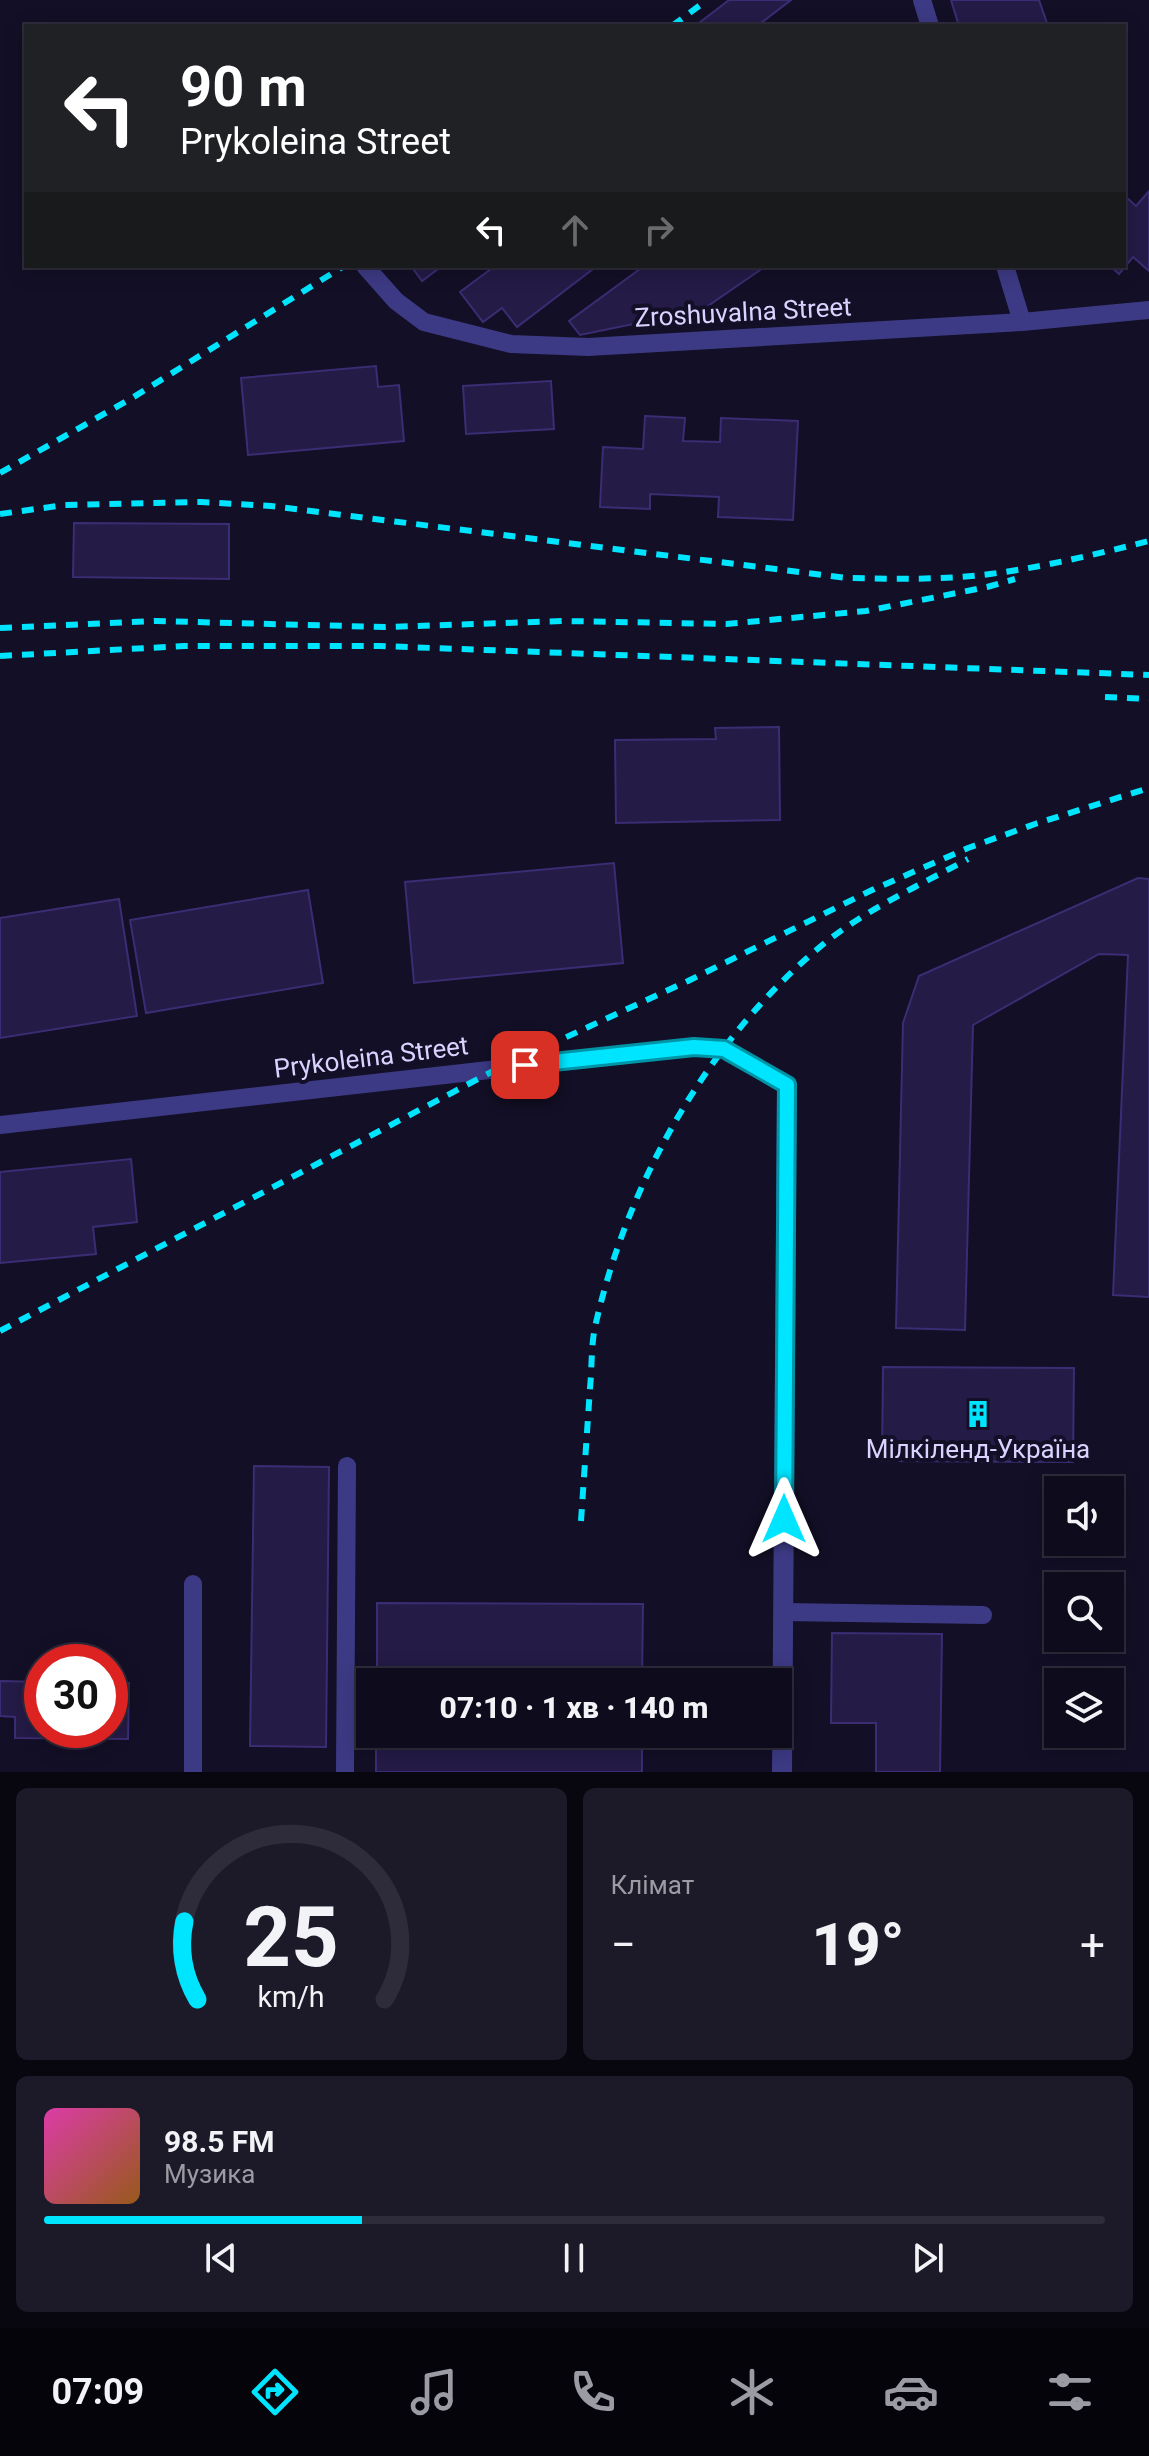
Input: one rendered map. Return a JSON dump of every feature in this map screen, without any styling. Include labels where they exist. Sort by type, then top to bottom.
[{"type":"street","points":[[782,1772],[787,1085]]},
{"type":"lane","points":[[922,0],[929,24]]},
{"type":"lane","name":"Zroshuvalna Street","points":[[367,268],[396,301],[424,322],[511,344],[588,347],[1022,322],[1149,310]]},
{"type":"lane","points":[[1006,268],[1022,322]]},
{"type":"lane","name":"Prykoleina Street","points":[[0,1125],[694,1047],[724,1049],[787,1085]]},
{"type":"lane","points":[[345,1772],[347,1466]]},
{"type":"lane","points":[[193,1584],[193,1772]]},
{"type":"lane","points":[[783,1612],[983,1615]]},
{"type":"building","points":[[729,0],[791,0],[760,24],[698,24]]},
{"type":"building","points":[[951,0],[1039,0],[1047,24],[958,24]]},
{"type":"building","points":[[1149,191],[1149,271],[1133,257],[1126,266],[1126,197],[1136,206]]},
{"type":"building","points":[[412,268],[439,268],[422,281]]},
{"type":"building","points":[[492,268],[594,268],[517,327],[502,308],[483,322],[460,292]]},
{"type":"building","points":[[641,268],[763,268],[702,310],[580,335],[569,321]]},
{"type":"building","points":[[376,366],[378,387],[399,385],[404,441],[248,455],[241,378]]},
{"type":"building","points":[[551,381],[554,429],[466,434],[463,386]]},
{"type":"building","points":[[645,416],[685,418],[683,441],[720,442],[721,418],[798,421],[793,520],[718,517],[719,497],[650,494],[650,509],[600,507],[603,447],[643,449]]},
{"type":"building","points":[[74,523],[229,524],[229,579],[73,577]]},
{"type":"building","points":[[779,727],[780,820],[616,823],[615,740],[716,739],[715,728]]},
{"type":"building","points":[[614,863],[623,963],[414,983],[405,882]]},
{"type":"building","points":[[1138,878],[1149,879],[1149,1297],[1113,1295],[1128,955],[1099,954],[973,1025],[965,1330],[896,1328],[903,1023],[919,976]]},
{"type":"building","points":[[308,890],[323,983],[146,1013],[130,920]]},
{"type":"building","points":[[119,899],[137,1016],[0,1038],[0,918]]},
{"type":"building","points":[[131,1159],[137,1222],[93,1227],[96,1254],[0,1263],[0,1172]]},
{"type":"building","name":"Мілкіленд-Україна","points":[[883,1367],[1074,1368],[1073,1462],[882,1461]]},
{"type":"building","points":[[254,1466],[329,1467],[326,1747],[250,1746]]},
{"type":"building","points":[[377,1603],[643,1604],[642,1668],[377,1668]]},
{"type":"building","points":[[832,1633],[942,1634],[940,1772],[876,1772],[876,1723],[831,1723]]},
{"type":"building","points":[[0,1681],[24,1682],[24,1738],[15,1738],[15,1717],[0,1716]]},
{"type":"building","points":[[376,1748],[642,1748],[642,1772],[376,1772]]},
{"type":"railway","points":[[675,24],[707,0]]},
{"type":"railway","points":[[0,473],[132,398],[341,268]]},
{"type":"railway","points":[[0,514],[65,505],[201,502],[271,506],[847,578],[937,578],[990,574],[1050,564],[1149,541]]},
{"type":"railway","points":[[0,628],[156,621],[385,627],[564,621],[726,624],[866,611],[1015,579]]},
{"type":"railway","points":[[0,656],[184,646],[380,646],[1149,675]]},
{"type":"railway","points":[[1105,697],[1149,699]]},
{"type":"railway","points":[[0,1331],[497,1069],[688,981],[872,890],[968,848],[1149,788]]},
{"type":"railway","points":[[581,1521],[595,1327],[609,1273],[628,1220],[677,1118],[742,1025],[821,946],[874,910],[968,859]]},
{"type":"place","name":"Мілкіленд-Україна","points":[[978,1414]]},
{"type":"route","points":[[525,1065],[694,1047],[724,1049],[787,1085],[784,1519]]}]
